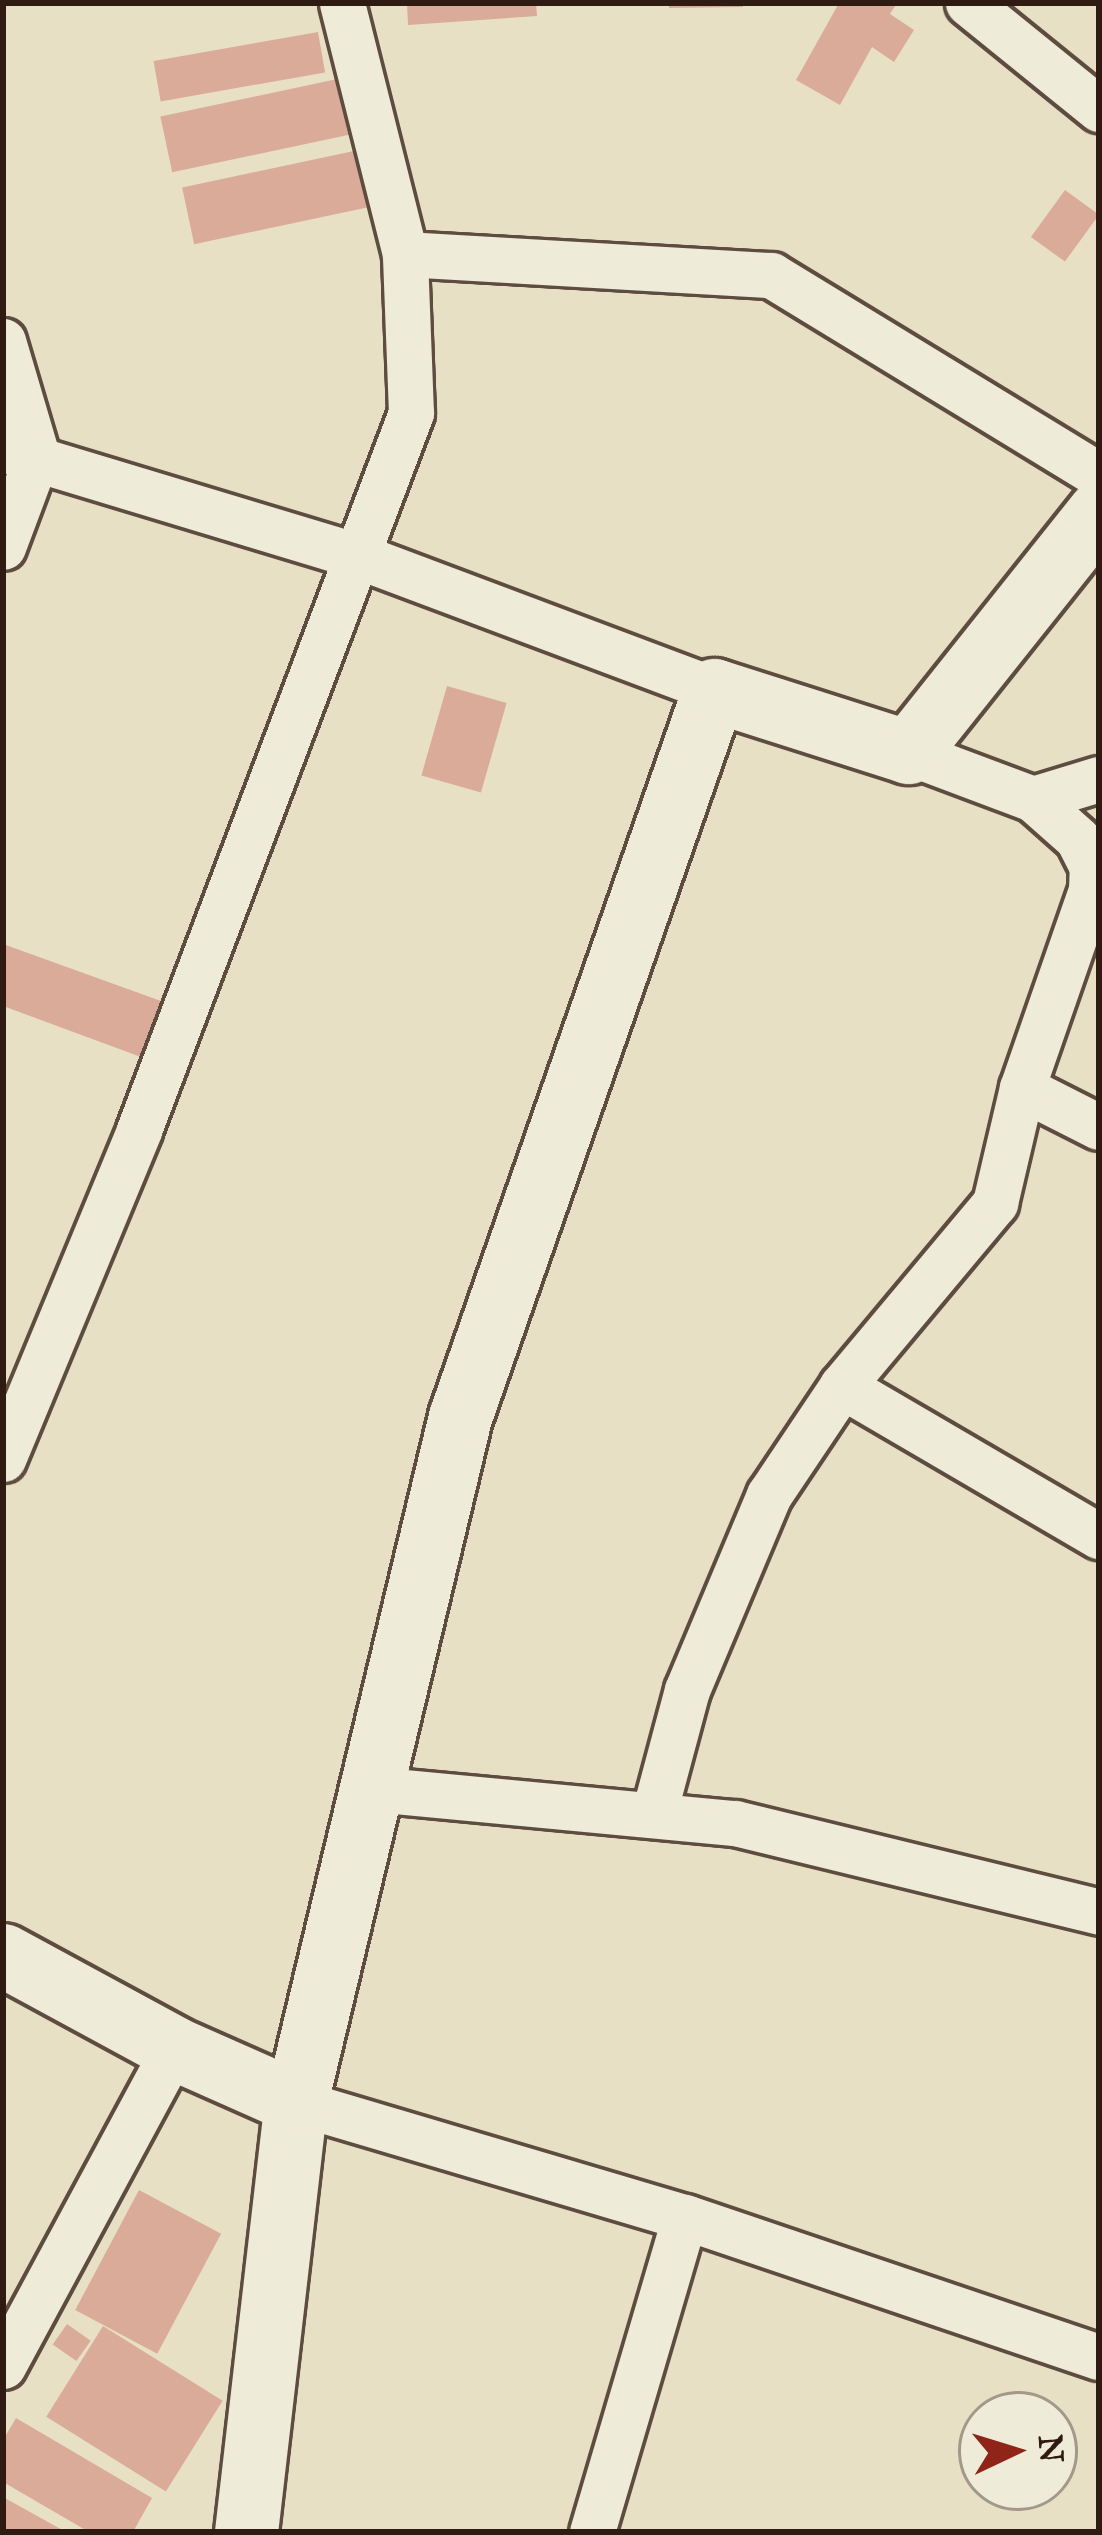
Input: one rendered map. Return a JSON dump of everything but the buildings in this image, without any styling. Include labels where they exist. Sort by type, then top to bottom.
[{"type":"street","points":[[3,1459],[361,557],[411,413],[405,254],[342,3]]},
{"type":"street","points":[[968,3],[1099,109]]},
{"type":"street","points":[[405,254],[771,275],[1099,475]]},
{"type":"street","points":[[3,341],[20,453],[3,547]]},
{"type":"street","points":[[20,453],[361,557],[714,690],[908,752],[1033,799],[1078,839],[1091,890],[1022,1088],[995,1203],[842,1386],[745,1544],[687,1690],[654,1813]]},
{"type":"street","points":[[908,752],[1099,512]]},
{"type":"street","points":[[246,2532],[296,2102],[460,1417],[714,690]]},
{"type":"street","points":[[1033,799],[1099,778]]},
{"type":"street","points":[[1022,1088],[1099,1127]]},
{"type":"street","points":[[842,1386],[1099,1536]]},
{"type":"street","points":[[373,1789],[538,1810],[654,1813],[734,1823],[1099,1912]]},
{"type":"street","points":[[3,1955],[174,2048],[296,2102],[685,2217],[1099,2357]]},
{"type":"street","points":[[3,2366],[174,2048]]},
{"type":"street","points":[[592,2532],[685,2217]]}]
